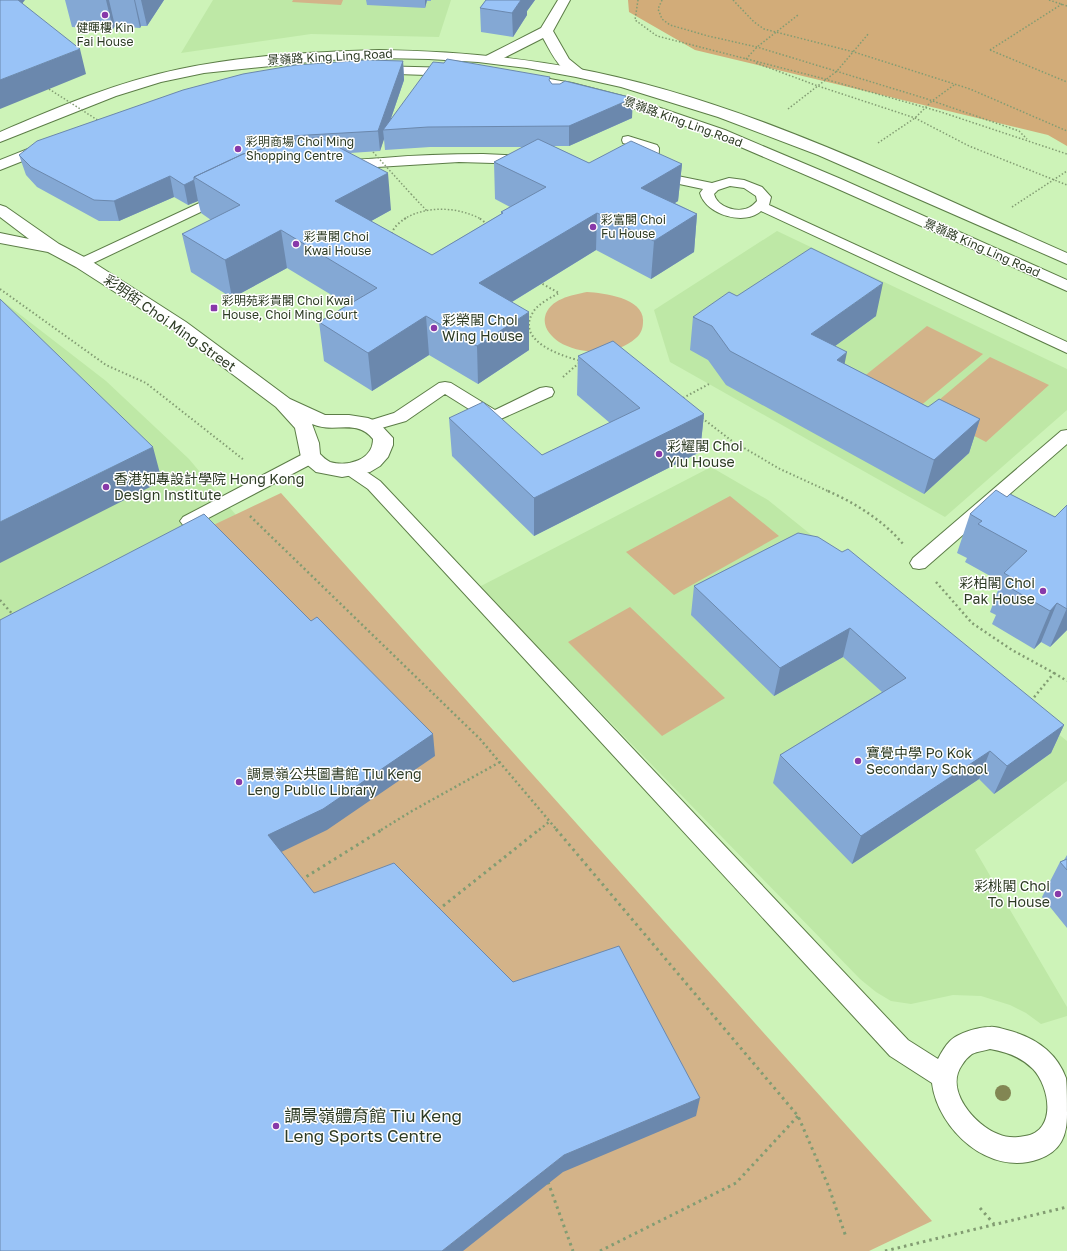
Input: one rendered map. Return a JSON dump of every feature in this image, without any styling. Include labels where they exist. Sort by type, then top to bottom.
[{"type":"street","points":[[491,59],[546,31],[564,0]]},
{"type":"street","points":[[546,31],[564,62],[578,72]]},
{"type":"street","name":"景嶺路 King Ling Road","points":[[0,138],[53,114],[125,89],[177,74],[202,69],[321,55],[364,53],[429,54],[491,59],[578,72],[671,96],[752,124],[852,164],[1067,260]]},
{"type":"street","name":"景嶺路 King Ling Road","points":[[361,70],[426,70],[471,73]]},
{"type":"street","name":"景嶺路 King Ling Road","points":[[508,76],[572,87],[635,104],[720,133],[835,182],[1067,286]]},
{"type":"street","points":[[0,166],[62,140]]},
{"type":"street","name":"彩明街 Choi Ming Street","points":[[0,210],[53,248],[82,263],[180,326],[283,403],[304,426],[311,457]]},
{"type":"street","name":"彩明街 Choi Ming Street","points":[[0,238],[53,248]]},
{"type":"street","name":"彩明街 Choi Ming Street","points":[[283,403],[322,421],[361,422],[371,426]]},
{"type":"street","points":[[311,457],[323,467],[332,470],[352,470],[363,467],[373,461],[381,452],[383,445],[383,438],[371,426]]},
{"type":"lane","points":[[560,96],[572,87]]},
{"type":"lane","points":[[628,140],[652,148],[651,174]]},
{"type":"lane","points":[[331,166],[418,159],[503,158],[540,161]]},
{"type":"lane","points":[[636,172],[713,187]]},
{"type":"lane","points":[[733,182],[747,184],[755,187],[764,197],[764,202],[761,206],[747,213],[728,212],[719,210],[712,206],[707,201],[706,196],[708,191],[720,184],[733,182]]},
{"type":"lane","points":[[82,263],[237,189]]},
{"type":"lane","points":[[761,206],[1067,348]]},
{"type":"lane","points":[[371,426],[400,416],[445,388],[494,417],[546,392]]},
{"type":"lane","points":[[919,563],[1067,435]]},
{"type":"lane","points":[[189,521],[311,457]]},
{"type":"lane","points":[[352,470],[374,485],[899,1048],[945,1077]]},
{"type":"lane","points":[[990,1038],[1008,1041],[1026,1049],[1042,1061],[1054,1076],[1064,1093],[1063,1113],[1058,1130],[1046,1143],[1029,1150],[1009,1151],[988,1144],[969,1132],[955,1115],[946,1096],[945,1077],[949,1061],[959,1049],[974,1041],[990,1038]]},
{"type":"path","points":[[638,0],[635,20],[657,36],[926,107],[1067,154]]},
{"type":"path","points":[[662,0],[658,9],[662,19],[670,25],[708,36],[757,46],[932,101],[1019,131],[1029,141]]},
{"type":"path","points":[[733,0],[754,22],[764,29],[854,52],[970,89],[1067,131]]},
{"type":"path","points":[[1049,0],[1067,6]]},
{"type":"path","points":[[1062,4],[990,50],[1067,82]]},
{"type":"path","points":[[746,59],[757,46],[798,15]]},
{"type":"path","points":[[788,109],[837,71],[869,33]]},
{"type":"path","points":[[746,59],[818,86],[915,118],[969,146],[1067,185]]},
{"type":"path","points":[[878,143],[915,118],[932,101],[955,84]]},
{"type":"path","points":[[49,89],[101,122]]},
{"type":"path","points":[[373,152],[428,211],[458,211],[472,215],[484,221],[490,228],[493,237],[491,246],[483,254],[471,261],[456,265],[439,267],[422,265],[408,261],[397,254],[391,246],[390,237],[394,228],[402,221],[413,215],[428,211]]},
{"type":"path","points":[[1012,207],[1067,171]]},
{"type":"path","points":[[538,282],[559,293],[546,298],[531,314],[529,323],[531,333],[538,343],[558,356],[587,362]]},
{"type":"path","points":[[0,289],[16,299],[106,366],[146,383],[244,460]]},
{"type":"path","points":[[679,400],[709,384]]},
{"type":"path","points":[[697,414],[732,441],[780,469],[849,500],[894,533],[972,623],[1012,650],[1067,681]]},
{"type":"path","points":[[231,499],[480,739],[798,1116],[828,1185],[846,1237]]},
{"type":"path","points":[[0,600],[18,621]]},
{"type":"path","points":[[1027,705],[1054,673]]},
{"type":"path","points":[[295,884],[412,812],[500,762]]},
{"type":"path","points":[[434,915],[549,822]]},
{"type":"path","points":[[600,1251],[736,1183],[798,1116]]},
{"type":"path","points":[[546,1177],[573,1251]]},
{"type":"path","points":[[885,1251],[1067,1206]]},
{"type":"path","points":[[980,1208],[995,1224]]},
{"type":"shaded area","points":[[213,0],[451,0],[439,37],[311,34],[181,53]]},
{"type":"shaded area","points":[[293,0],[343,0],[341,5],[292,2]]},
{"type":"shaded area","points":[[628,0],[1067,0],[1067,146],[1048,135],[695,50],[629,12]]},
{"type":"shaded area","points":[[777,231],[1067,369],[1067,410],[945,517],[670,362],[654,310]]},
{"type":"shaded area","points":[[587,292],[622,298],[631,302],[637,307],[642,314],[643,322],[643,326],[638,336],[628,344],[619,348],[598,352],[577,349],[556,340],[545,325],[547,311],[556,302],[562,299]]},
{"type":"shaded area","name":"香港知專設計學院 Hong Kong Design Institute","points":[[0,299],[106,381],[189,459],[236,515],[0,794]]},
{"type":"shaded area","points":[[927,326],[983,354],[919,407],[862,378]]},
{"type":"shaded area","points":[[990,357],[1049,385],[986,442],[926,411]]},
{"type":"shaded area","name":"寶覺中學 Po Kok Secondary School","points":[[711,467],[768,500],[1067,741],[1067,781],[975,850],[1067,1007],[1067,1016],[1041,1024],[1026,1013],[1010,1005],[981,996],[953,995],[911,1004],[891,1001],[876,992],[860,979],[479,587]]},
{"type":"shaded area","points":[[281,493],[932,1221],[869,1251],[0,1251],[0,794],[205,529]]},
{"type":"shaded area","points":[[730,496],[779,536],[674,595],[626,552]]},
{"type":"shaded area","points":[[630,607],[725,698],[662,736],[568,642]]},
{"type":"building","points":[[0,0],[18,0],[80,49],[0,80]]},
{"type":"building","points":[[486,0],[521,0],[512,13],[480,8]]},
{"type":"building","points":[[447,59],[550,77],[549,80],[552,84],[560,84],[565,81],[633,98],[569,126],[428,127],[383,130],[433,62],[444,63]]},
{"type":"building","points":[[367,60],[403,61],[378,131],[290,136],[297,140],[243,154],[194,177],[194,180],[184,185],[170,176],[114,201],[94,200],[31,167],[19,155],[37,141],[183,90],[243,74],[296,65]]},
{"type":"building","points":[[319,137],[388,173],[335,201],[432,255],[503,213],[501,212],[546,187],[494,162],[538,139],[589,163],[631,141],[682,164],[641,188],[697,214],[654,241],[597,213],[479,283],[529,312],[477,346],[426,316],[368,353],[319,322],[377,288],[281,230],[225,260],[182,234],[240,205],[194,177],[243,154],[283,143]]},
{"type":"building","points":[[811,248],[883,283],[811,334],[847,352],[837,360],[928,407],[939,399],[980,419],[934,460],[730,351],[712,326],[693,317],[729,292],[737,296]]},
{"type":"building","points":[[0,299],[153,447],[0,522]]},
{"type":"building","points":[[613,341],[704,414],[534,498],[449,418],[483,402],[542,455],[640,408],[578,356]]},
{"type":"building","points":[[996,490],[1007,497],[1010,494],[1055,517],[1067,505],[1067,609],[1057,603],[1050,611],[1007,586],[1014,579],[1004,573],[1027,551],[978,524],[982,521],[970,514]]},
{"type":"building","points":[[204,514],[311,621],[317,617],[433,734],[323,809],[268,835],[314,893],[394,863],[513,982],[619,946],[700,1098],[564,1155],[442,1251],[0,1251],[0,620]]},
{"type":"building","points":[[798,533],[818,537],[842,552],[848,549],[1064,725],[1007,766],[990,751],[861,836],[780,755],[906,678],[850,628],[780,668],[694,586]]},
{"type":"building","points":[[1067,859],[1067,870],[1060,862]]},
{"type":"place","name":"健暉樓 Kin Fai House","points":[[105,15]]},
{"type":"place","name":"彩明商場 Choi Ming Shopping Centre","points":[[238,149]]},
{"type":"place","name":"彩富閣 Choi Fu House","points":[[593,227]]},
{"type":"place","name":"彩貴閣 Choi Kwai House","points":[[296,244]]},
{"type":"place","name":"彩明苑彩貴閣 Choi Kwai House, Choi Ming Court","points":[[214,308]]},
{"type":"place","name":"彩榮閣 Choi Wing House","points":[[434,328]]},
{"type":"place","name":"彩耀閣 Choi Yiu House","points":[[659,454]]},
{"type":"place","name":"香港知專設計學院 Hong Kong Design Institute","points":[[106,487]]},
{"type":"place","name":"彩柏閣 Choi Pak House","points":[[1043,591]]},
{"type":"place","name":"寶覺中學 Po Kok Secondary School","points":[[858,761]]},
{"type":"place","name":"調景嶺公共圖書館 Tiu Keng Leng Public Library","points":[[239,782]]},
{"type":"place","name":"彩桃閣 Choi To House","points":[[1058,894]]},
{"type":"place","name":"調景嶺體育館 Tiu Keng Leng Sports Centre","points":[[276,1126]]}]
